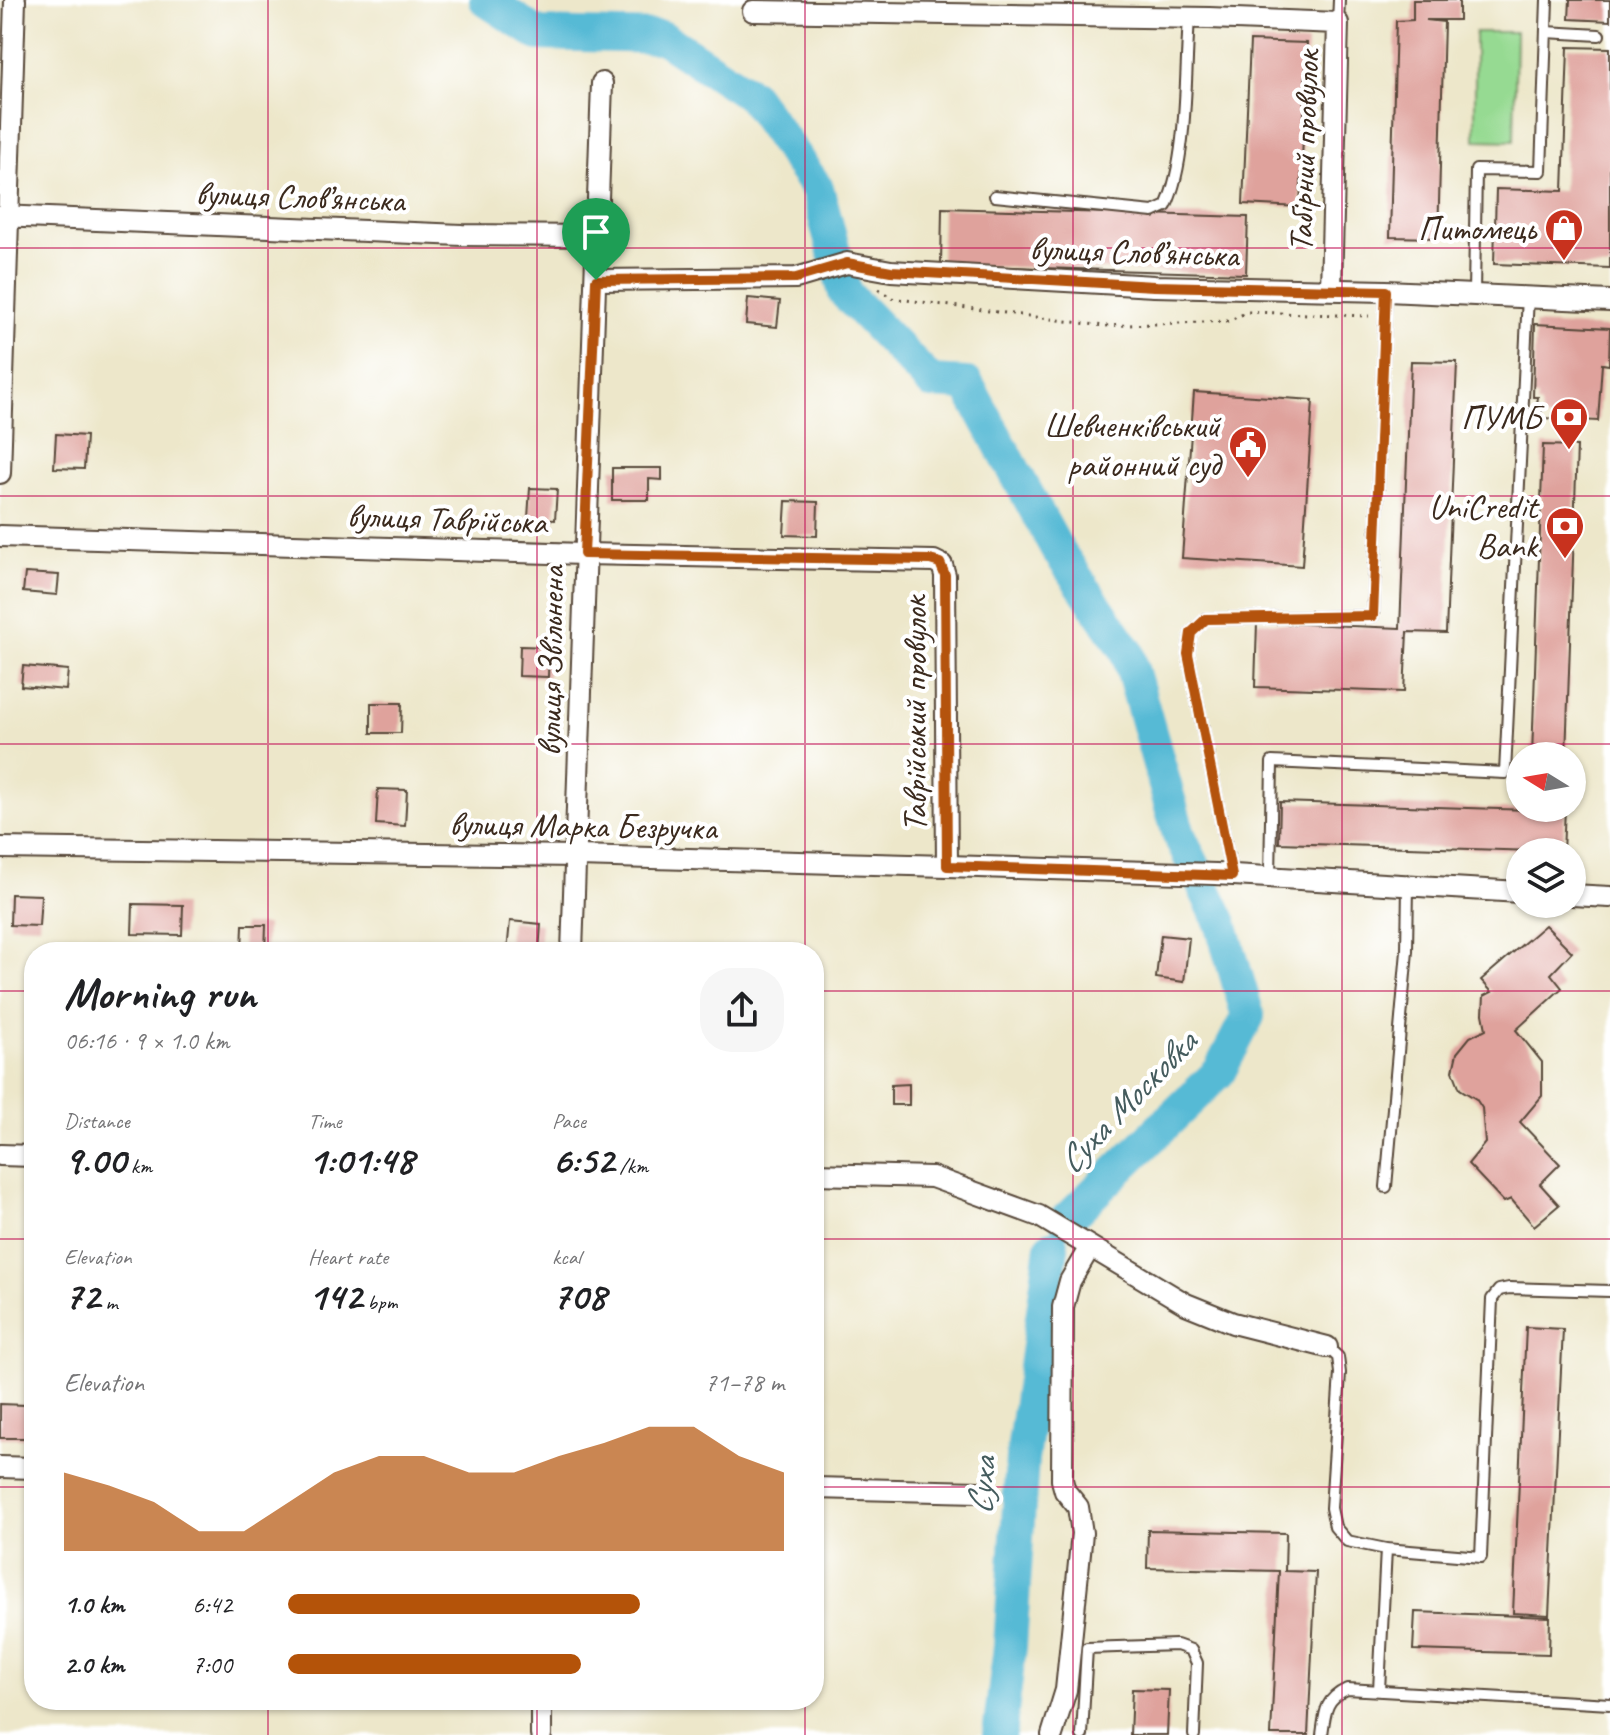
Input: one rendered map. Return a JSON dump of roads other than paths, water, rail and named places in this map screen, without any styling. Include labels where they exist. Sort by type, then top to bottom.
[{"type":"street","points":[[0,473],[5,216],[15,0]]},
{"type":"street","name":"Табірний провулок","points":[[753,11],[1338,23],[1331,289]]},
{"type":"street","name":"вулиця Звільнена","points":[[573,942],[602,83]]},
{"type":"street","name":"вулиця Слов’янська","points":[[5,216],[462,235],[598,236]]},
{"type":"street","name":"вулиця Слов’янська","points":[[596,280],[796,278],[847,263],[891,271],[1154,286],[1331,289],[1610,301]]},
{"type":"street","name":"вулиця Таврійська","points":[[0,536],[584,554],[930,560],[940,563]]},
{"type":"street","name":"Таврійський провулок","points":[[940,563],[945,575],[947,866]]},
{"type":"street","name":"вулиця Марка Безручка","points":[[0,848],[577,856],[1224,875]]},
{"type":"street","points":[[1224,875],[1506,891]]},
{"type":"street","points":[[1586,896],[1610,897]]},
{"type":"street","points":[[0,1155],[24,1156]]},
{"type":"street","points":[[824,1174],[932,1177],[1039,1216],[1186,1304],[1233,1323],[1327,1347]]},
{"type":"street","points":[[1052,1735],[1079,1648],[1082,1533],[1078,1507],[1065,1491],[1062,1480],[1063,1307],[1070,1281],[1090,1247]]},
{"type":"street","points":[[0,1467],[24,1468]]},
{"type":"street","points":[[824,1488],[979,1492]]},
{"type":"street","points":[[541,1710],[541,1735]]},
{"type":"lane","points":[[1338,23],[1339,0]]},
{"type":"lane","points":[[1474,294],[1476,170],[1541,171],[1547,0]]},
{"type":"lane","points":[[995,196],[1153,212],[1166,206],[1179,164],[1189,18]]},
{"type":"lane","points":[[1546,32],[1599,35]]},
{"type":"lane","points":[[1224,875],[1188,654],[1191,633],[1206,619],[1373,616],[1386,291]]},
{"type":"lane","points":[[1270,878],[1272,762],[1505,773],[1528,296]]},
{"type":"lane","points":[[1386,1187],[1407,951],[1408,885]]},
{"type":"lane","points":[[1327,1347],[1338,1357],[1340,1373],[1331,1508],[1335,1527],[1347,1541],[1386,1549],[1481,1557],[1492,1299],[1499,1290],[1509,1288],[1610,1291]]},
{"type":"lane","points":[[1379,1690],[1386,1549]]},
{"type":"lane","points":[[1082,1735],[1079,1648],[1177,1645],[1191,1650],[1197,1663],[1194,1735]]},
{"type":"lane","points":[[1322,1735],[1327,1706],[1334,1695],[1347,1689],[1610,1704]]},
{"type":"waterway","name":"Суха Московка","points":[[486,0],[538,34],[662,37],[752,96],[817,188],[845,293],[931,382],[967,384],[1057,549],[1127,651],[1179,835],[1221,923],[1248,1016],[1219,1072],[1066,1220]]},
{"type":"waterway","name":"Суха","points":[[999,1735],[1010,1647],[1022,1459],[1052,1247]]},
{"type":"place","name":"Питомець","points":[[1564,262]]},
{"type":"place","name":"ПУМБ","points":[[1569,451]]},
{"type":"place","name":"Шевченківський районний суд","points":[[1248,479]]},
{"type":"place","name":"UniCredit Bank","points":[[1565,560]]}]
